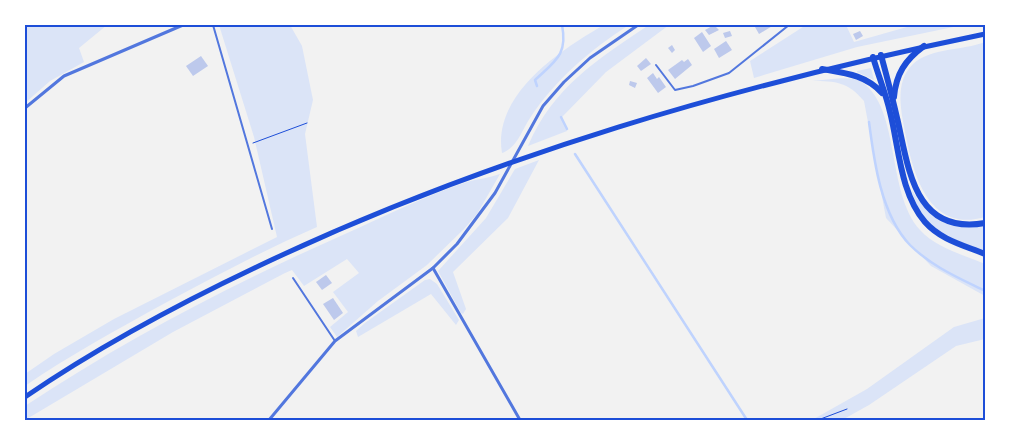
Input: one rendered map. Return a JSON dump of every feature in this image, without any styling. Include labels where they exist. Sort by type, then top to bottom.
[{"type":"highway","points":[[894,104],[895,86],[900,72],[908,57],[924,46]]},
{"type":"highway","points":[[881,55],[910,179],[920,199],[936,214],[958,224],[985,223]]},
{"type":"highway","points":[[873,57],[883,94],[890,109],[908,190],[916,208],[925,222],[943,238],[985,254]]},
{"type":"highway","points":[[822,69],[859,76],[875,85],[883,94]]},
{"type":"main road","points":[[25,396],[68,368],[198,295],[339,229],[471,175],[672,110],[822,69],[985,34]]},
{"type":"street","points":[[25,108],[64,76],[183,25]]},
{"type":"street","points":[[269,420],[335,342],[432,268],[457,244],[495,193],[543,106],[564,82],[590,58],[638,25]]},
{"type":"street","points":[[432,268],[520,420]]},
{"type":"lane","points":[[213,25],[272,229]]},
{"type":"lane","points":[[656,65],[675,90],[694,86],[729,73],[789,25]]},
{"type":"lane","points":[[293,278],[335,342]]},
{"type":"path","points":[[248,145],[307,123]]},
{"type":"path","points":[[818,420],[847,409]]},
{"type":"shaded area","points":[[25,25],[107,25],[79,48],[84,62],[50,81],[25,103]]},
{"type":"shaded area","points":[[219,25],[290,25],[302,46],[313,100],[305,134],[317,227],[167,302],[112,332],[25,386],[25,374],[54,354],[114,319],[277,237],[254,137]]},
{"type":"shaded area","points":[[604,25],[629,25],[587,55],[562,78],[540,104],[512,147],[502,153],[502,132],[508,112],[518,94],[550,61],[568,47]]},
{"type":"shaded area","points":[[649,25],[669,25],[606,72],[562,117],[567,131],[528,146],[538,125],[550,107],[579,76],[612,50]]},
{"type":"shaded area","points":[[806,25],[846,25],[854,42],[914,25],[963,25],[857,47],[754,78],[750,61]]},
{"type":"shaded area","points":[[985,42],[985,217],[966,220],[951,217],[938,209],[928,198],[920,184],[909,153],[901,109],[901,89],[907,72],[913,64],[921,59],[938,52]]},
{"type":"shaded area","points":[[871,68],[874,80],[857,72],[857,71]]},
{"type":"shaded area","points":[[847,78],[859,80],[874,95],[883,112],[889,131],[902,195],[909,214],[920,230],[934,242],[985,264],[985,296],[931,266],[886,218],[864,101],[847,86],[828,81],[812,81]]},
{"type":"shaded area","points":[[539,160],[508,218],[453,272],[466,309],[463,314],[461,313],[438,271],[486,218],[515,169]]},
{"type":"shaded area","points":[[500,174],[477,214],[464,229],[427,265],[378,301],[337,337],[330,327],[348,312],[333,292],[359,273],[347,259],[304,286],[292,270],[285,273],[173,332],[25,420],[25,406],[63,381],[181,313],[262,272],[421,200],[467,182]]},
{"type":"shaded area","points":[[912,190],[926,209],[942,221],[962,227],[985,226],[985,251],[946,235],[930,223],[917,205]]},
{"type":"shaded area","points":[[430,279],[437,284],[459,320],[456,325],[431,294],[358,337],[356,331],[365,323],[425,280]]},
{"type":"shaded area","points":[[985,318],[985,339],[956,346],[869,405],[842,420],[812,420],[867,389],[954,327]]},
{"type":"building","points":[[714,25],[719,30],[709,35],[705,30]]},
{"type":"building","points":[[758,25],[774,25],[759,34],[755,27]]},
{"type":"building","points":[[730,31],[732,36],[725,38],[723,33]]},
{"type":"building","points":[[860,31],[863,36],[856,40],[853,34]]},
{"type":"building","points":[[702,32],[711,46],[703,52],[694,38]]},
{"type":"building","points":[[726,41],[732,50],[719,58],[714,49]]},
{"type":"building","points":[[672,45],[675,50],[672,53],[668,48]]},
{"type":"building","points":[[201,56],[208,66],[193,76],[186,66]]},
{"type":"building","points":[[646,58],[651,64],[641,71],[637,66]]},
{"type":"building","points":[[688,59],[692,65],[675,79],[668,70],[682,60],[684,62]]},
{"type":"building","points":[[653,73],[657,79],[659,77],[666,87],[658,93],[647,78]]},
{"type":"building","points":[[630,81],[637,83],[635,88],[629,85]]},
{"type":"building","points":[[326,275],[332,283],[322,290],[316,282]]},
{"type":"building","points":[[333,298],[343,313],[334,320],[323,304]]},
{"type":"waterway","points":[[537,86],[535,80],[554,62],[561,51],[563,44],[562,25]]},
{"type":"waterway","points":[[561,117],[567,129]]},
{"type":"waterway","points":[[869,122],[880,187],[892,219],[900,233],[910,245],[927,259],[985,291]]},
{"type":"waterway","points":[[575,154],[747,420]]}]
